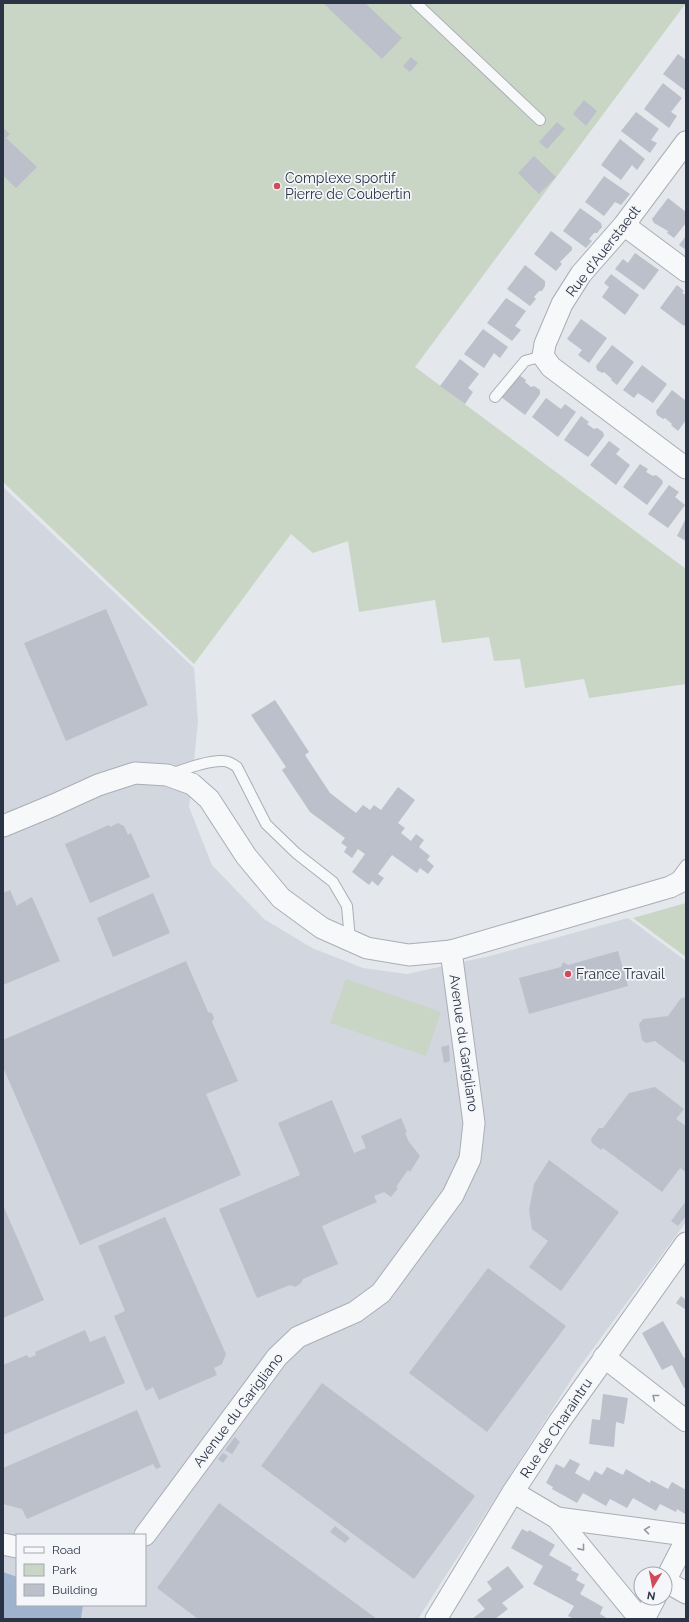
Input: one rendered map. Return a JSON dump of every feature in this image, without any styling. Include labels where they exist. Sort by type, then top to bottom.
[{"type":"street","name":"Rue d'Auerstaedt","points":[[543,356],[544,344],[562,304],[581,274],[624,225],[686,142]]},
{"type":"street","points":[[624,225],[686,271]]},
{"type":"street","points":[[543,356],[551,367],[686,468]]},
{"type":"street","points":[[3,826],[98,785],[135,773],[167,775],[192,784],[209,799],[246,856],[281,898],[322,928],[367,948],[409,955],[451,951],[681,883]]},
{"type":"street","name":"Avenue du Garigliano","points":[[146,1534],[277,1357],[298,1337],[355,1312],[381,1293],[453,1195],[470,1159],[474,1122],[451,951]]},
{"type":"street","name":"Rue de Charaintru","points":[[436,1619],[513,1492],[559,1422],[686,1243]]},
{"type":"street","points":[[604,1357],[686,1421]]},
{"type":"street","points":[[513,1492],[557,1518],[640,1619]]},
{"type":"street","points":[[557,1518],[686,1535]]},
{"type":"street","points":[[673,1566],[686,1540]]},
{"type":"street","points":[[3,1544],[16,1548]]},
{"type":"street","points":[[673,1586],[686,1593]]},
{"type":"street","points":[[644,1619],[651,1606]]},
{"type":"lane","points":[[416,3],[540,120]]},
{"type":"lane","points":[[495,398],[525,361],[543,356]]},
{"type":"lane","points":[[167,775],[195,765],[222,760],[230,762],[237,767],[266,824],[296,853],[333,882],[347,906],[350,940]]},
{"type":"lane","points":[[681,883],[686,865]]},
{"type":"shaded area","points":[[3,487],[194,668],[198,722],[189,807],[212,865],[264,919],[312,948],[363,968],[407,974],[490,956],[628,918],[686,961],[686,1222],[578,1369],[418,1619],[3,1619]]},
{"type":"green space","name":"Complexe sportif Pierre de Coubertin","points":[[3,3],[686,3],[415,367],[686,569],[686,684],[589,698],[584,679],[525,688],[520,659],[494,661],[489,637],[442,643],[435,600],[359,612],[348,541],[313,553],[291,534],[194,664],[3,482]]},
{"type":"green space","points":[[686,903],[686,957],[633,918]]},
{"type":"green space","points":[[346,979],[441,1012],[426,1056],[330,1023]]},
{"type":"water","points":[[3,1572],[16,1577],[16,1606],[83,1606],[81,1618],[3,1619]]},
{"type":"building","points":[[323,3],[365,3],[402,38],[382,59]]},
{"type":"building","points":[[678,54],[686,60],[686,91],[663,74]]},
{"type":"building","points":[[411,57],[418,63],[410,72],[403,66]]},
{"type":"building","points":[[663,83],[682,98],[671,112],[677,116],[669,128],[644,109]]},
{"type":"building","points":[[584,100],[597,111],[586,126],[573,114]]},
{"type":"building","points":[[636,112],[659,129],[651,140],[657,143],[650,153],[621,131]]},
{"type":"building","points":[[557,122],[565,129],[547,149],[539,142]]},
{"type":"building","points":[[3,128],[10,134],[6,138],[37,167],[16,188],[3,175]]},
{"type":"building","points":[[620,139],[645,159],[637,170],[632,165],[621,180],[601,165]]},
{"type":"building","points":[[534,156],[556,177],[539,194],[518,173]]},
{"type":"building","points":[[604,176],[630,194],[621,205],[615,202],[604,216],[585,202]]},
{"type":"building","points":[[668,198],[686,212],[686,223],[674,238],[667,233],[668,231],[654,223],[652,219]]},
{"type":"building","points":[[580,208],[601,223],[602,227],[589,239],[592,241],[586,248],[563,231]]},
{"type":"building","points":[[551,231],[572,247],[572,250],[560,262],[562,264],[556,271],[534,254]]},
{"type":"building","points":[[686,236],[686,250],[679,245]]},
{"type":"building","points":[[635,253],[659,270],[644,290],[615,269],[623,259],[628,263]]},
{"type":"building","points":[[525,265],[545,281],[545,286],[542,291],[539,291],[534,297],[536,299],[530,306],[507,289]]},
{"type":"building","points":[[611,274],[639,295],[625,315],[602,297],[609,287],[604,283]]},
{"type":"building","points":[[677,285],[684,291],[682,293],[686,295],[686,323],[684,326],[660,308]]},
{"type":"building","points":[[506,298],[526,311],[515,326],[521,330],[512,341],[487,323]]},
{"type":"building","points":[[581,319],[607,338],[589,363],[578,355],[582,350],[567,339]]},
{"type":"building","points":[[483,329],[508,347],[500,358],[494,353],[484,368],[464,354]]},
{"type":"building","points":[[612,345],[634,362],[617,385],[604,372],[602,373],[597,370],[596,366]]},
{"type":"building","points":[[460,359],[479,374],[468,388],[473,392],[465,404],[440,386]]},
{"type":"building","points":[[642,365],[667,384],[653,403],[638,393],[634,398],[623,390]]},
{"type":"building","points":[[519,375],[526,380],[525,382],[531,387],[534,386],[540,390],[540,394],[525,415],[501,397]]},
{"type":"building","points":[[672,390],[686,401],[686,420],[678,431],[665,418],[663,419],[657,415],[656,411]]},
{"type":"building","points":[[546,398],[561,409],[565,404],[576,412],[558,437],[532,417]]},
{"type":"building","points":[[581,416],[589,422],[587,424],[594,429],[597,428],[603,432],[604,436],[588,457],[564,440]]},
{"type":"building","points":[[609,441],[620,449],[616,454],[630,465],[616,485],[590,465]]},
{"type":"building","points":[[640,464],[648,469],[646,472],[653,476],[656,475],[662,480],[663,483],[647,505],[623,487]]},
{"type":"building","points":[[669,485],[679,492],[675,497],[685,505],[668,528],[648,514]]},
{"type":"building","points":[[686,518],[686,541],[677,536]]},
{"type":"building","points":[[106,609],[148,705],[66,741],[24,643]]},
{"type":"building","points":[[275,700],[309,752],[305,755],[330,793],[356,813],[363,805],[370,810],[374,805],[381,810],[398,787],[415,800],[398,823],[405,828],[401,833],[411,841],[416,834],[424,840],[419,847],[430,856],[427,860],[434,866],[428,874],[420,868],[417,873],[392,855],[378,874],[384,878],[378,886],[372,881],[369,885],[352,872],[365,854],[358,849],[352,858],[344,852],[347,847],[341,843],[345,838],[310,812],[282,770],[286,767],[251,715]]},
{"type":"building","points":[[118,823],[124,826],[128,835],[131,833],[150,877],[90,903],[65,844],[109,825],[110,827]]},
{"type":"building","points":[[10,890],[16,906],[32,897],[60,961],[3,985],[3,893]]},
{"type":"building","points":[[153,893],[170,933],[113,957],[97,918]]},
{"type":"building","points":[[618,951],[628,986],[529,1014],[519,978],[561,967],[563,962],[568,965]]},
{"type":"building","points":[[186,961],[208,1012],[212,1013],[214,1018],[212,1022],[238,1081],[206,1094],[241,1175],[80,1245],[3,1067],[3,1040]]},
{"type":"building","points":[[686,997],[686,1064],[655,1041],[646,1043],[642,1040],[639,1024],[643,1019],[668,1016],[681,998]]},
{"type":"building","points":[[449,1045],[450,1061],[444,1063],[441,1047]]},
{"type":"building","points":[[655,1087],[684,1109],[676,1119],[686,1126],[686,1172],[680,1168],[662,1192],[603,1148],[601,1150],[592,1143],[591,1139],[599,1128],[603,1128],[629,1093]]},
{"type":"building","points":[[332,1100],[354,1153],[366,1148],[361,1136],[401,1118],[407,1132],[405,1133],[409,1142],[420,1156],[410,1172],[408,1170],[391,1197],[384,1192],[374,1196],[377,1202],[322,1226],[338,1264],[303,1279],[301,1283],[295,1287],[290,1285],[257,1298],[219,1209],[300,1175],[278,1123]]},
{"type":"building","points":[[549,1160],[619,1212],[561,1291],[529,1267],[548,1241],[532,1229],[529,1210],[534,1184]]},
{"type":"building","points":[[686,1201],[686,1216],[678,1226],[671,1221]]},
{"type":"building","points":[[3,1205],[44,1300],[3,1318]]},
{"type":"building","points":[[165,1217],[226,1354],[222,1364],[214,1368],[217,1375],[159,1400],[153,1387],[146,1391],[114,1316],[125,1311],[98,1246]]},
{"type":"building","points":[[488,1268],[566,1326],[487,1432],[409,1373]]},
{"type":"building","points":[[681,1296],[686,1300],[686,1310],[676,1303]]},
{"type":"building","points":[[663,1321],[684,1358],[686,1357],[686,1387],[684,1388],[672,1365],[662,1370],[642,1333]]},
{"type":"building","points":[[85,1330],[90,1342],[105,1336],[125,1383],[3,1435],[3,1365],[27,1355],[29,1358],[36,1355],[35,1352]]},
{"type":"building","points":[[322,1383],[475,1496],[414,1579],[261,1466]]},
{"type":"building","points":[[603,1394],[628,1398],[624,1424],[616,1422],[614,1447],[589,1444],[592,1419],[600,1420]]},
{"type":"building","points":[[137,1410],[161,1467],[156,1469],[153,1464],[27,1519],[22,1509],[3,1504],[3,1468]]},
{"type":"building","points":[[235,1437],[240,1442],[232,1454],[225,1450]]},
{"type":"building","points":[[223,1453],[228,1456],[223,1463],[218,1459]]},
{"type":"building","points":[[570,1459],[580,1464],[575,1473],[589,1481],[595,1471],[602,1475],[607,1467],[623,1475],[626,1469],[650,1483],[651,1480],[668,1489],[672,1482],[686,1490],[686,1512],[685,1514],[677,1509],[676,1512],[660,1504],[656,1511],[633,1498],[627,1508],[610,1499],[606,1506],[583,1493],[577,1503],[552,1489],[553,1487],[546,1483],[556,1464],[564,1468]]},
{"type":"building","points":[[219,1503],[377,1619],[198,1619],[157,1588]]},
{"type":"building","points":[[335,1526],[350,1538],[345,1543],[330,1532]]},
{"type":"building","points":[[522,1529],[528,1532],[529,1530],[555,1545],[549,1555],[572,1568],[571,1570],[579,1574],[576,1580],[585,1585],[580,1594],[603,1607],[600,1614],[608,1619],[574,1619],[568,1616],[574,1606],[533,1584],[543,1566],[511,1548]]},
{"type":"building","points":[[508,1566],[524,1587],[502,1603],[508,1609],[495,1619],[472,1619],[485,1609],[477,1600],[492,1589],[487,1582]]},
{"type":"place","name":"Complexe sportif Pierre de Coubertin","points":[[277,186]]},
{"type":"place","name":"France Travail","points":[[568,974]]}]
